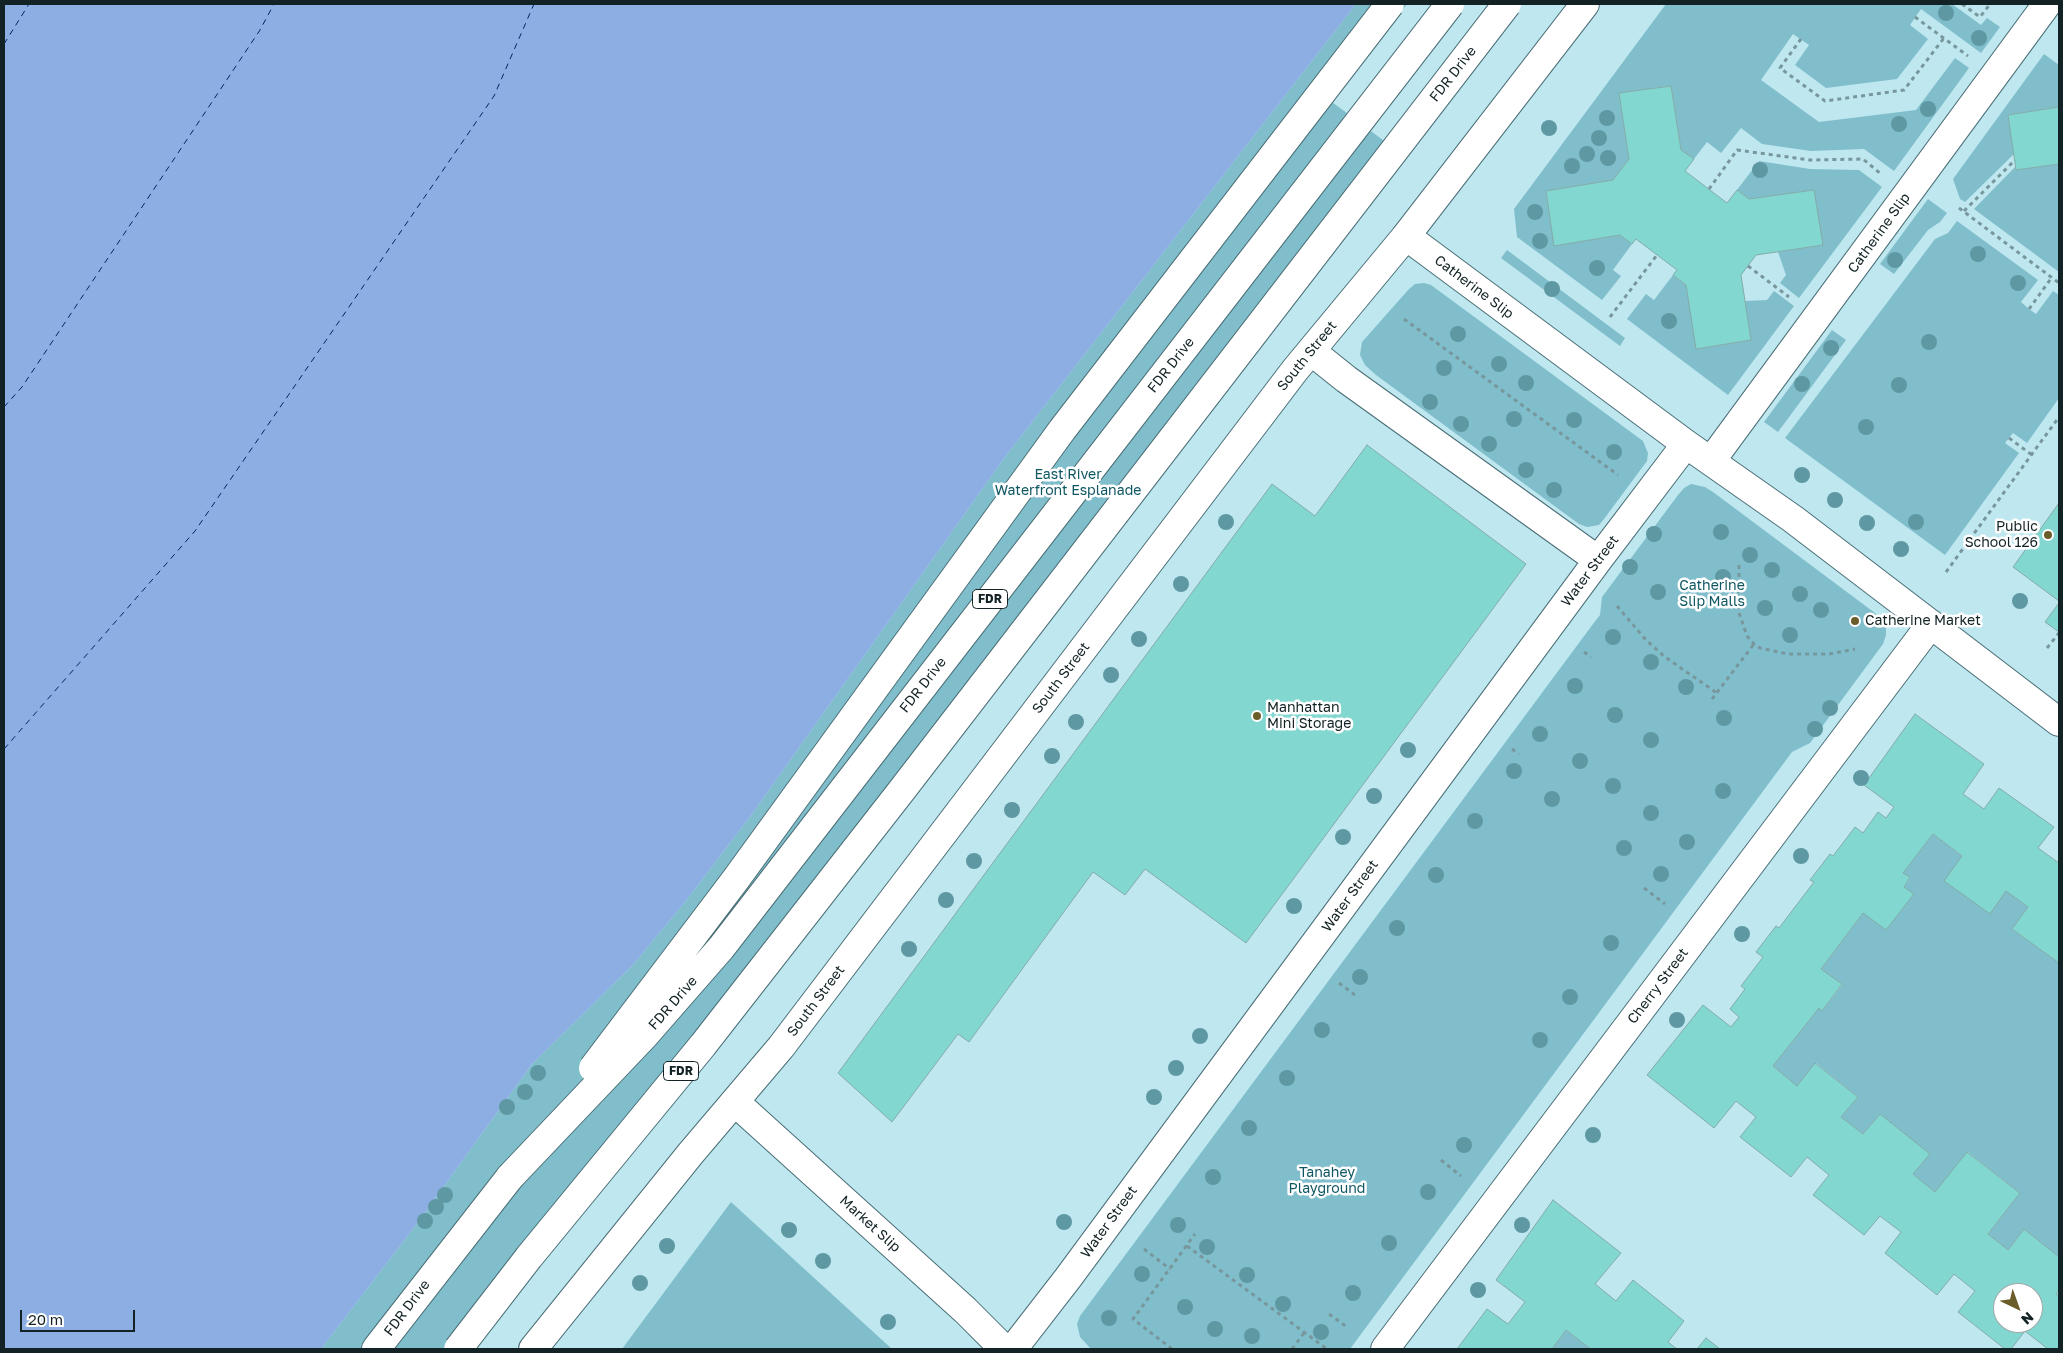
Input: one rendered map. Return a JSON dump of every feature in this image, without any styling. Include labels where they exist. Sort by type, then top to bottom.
[{"type":"main road","points":[[510,1177],[736,879],[1062,430],[1390,4]]},
{"type":"main road","name":"FDR Drive","points":[[376,1349],[510,1177],[645,1034],[721,948],[1450,4]]},
{"type":"main road","name":"FDR Drive","points":[[458,1349],[528,1257],[703,1045],[902,790],[1507,4]]},
{"type":"main road","name":"South Street","points":[[533,1349],[690,1152],[781,1047],[1311,351],[1406,236],[1585,4]]},
{"type":"main road","name":"Catherine Slip","points":[[1711,461],[2046,4]]},
{"type":"main road","name":"Catherine Slip","points":[[1406,236],[1686,444],[1793,519],[2059,722]]},
{"type":"main road","points":[[1311,351],[1346,379],[1598,560]]},
{"type":"main road","name":"Water Street","points":[[1013,1349],[1068,1278],[1598,560],[1686,444]]},
{"type":"main road","name":"Cherry Street","points":[[1385,1349],[1931,624]]},
{"type":"main road","name":"Market Slip","points":[[735,1102],[965,1310],[1004,1349]]},
{"type":"path","points":[[1962,4],[1980,17],[1990,4]]},
{"type":"path","points":[[1915,17],[1972,58]]},
{"type":"path","points":[[1801,40],[1780,68],[1825,101],[1904,90],[1944,38]]},
{"type":"path","points":[[1709,189],[1737,150],[1810,160],[1862,159],[1884,176]]},
{"type":"path","points":[[1964,211],[2014,160]]},
{"type":"path","points":[[1959,208],[2059,283]]},
{"type":"path","points":[[1610,317],[1657,255]]},
{"type":"path","points":[[1748,266],[1797,302]]},
{"type":"path","points":[[2029,309],[2052,278]]},
{"type":"path","points":[[1404,319],[1618,475]]},
{"type":"path","points":[[1946,572],[2059,418]]},
{"type":"path","points":[[2009,438],[2032,454]]},
{"type":"path","points":[[1739,565],[1739,613],[1747,636],[1754,644],[1760,648],[1788,654],[1829,654],[1855,649]]},
{"type":"path","points":[[1617,606],[1646,640],[1665,657],[1717,693]]},
{"type":"path","points":[[2048,648],[2059,633]]},
{"type":"path","points":[[1712,699],[1754,644]]},
{"type":"path","points":[[1584,652],[1591,658]]},
{"type":"path","points":[[1512,749],[1519,754]]},
{"type":"path","points":[[1644,888],[1665,904]]},
{"type":"path","points":[[1339,983],[1355,995]]},
{"type":"path","points":[[1441,1160],[1461,1176]]},
{"type":"path","points":[[1169,1348],[1133,1319],[1195,1234]]},
{"type":"path","points":[[1187,1246],[1327,1349]]},
{"type":"path","points":[[1144,1249],[1170,1269]]},
{"type":"path","points":[[1329,1314],[1347,1328]]},
{"type":"path","points":[[1292,1349],[1304,1333]]},
{"type":"green space","name":"East River Waterfront Esplanade","points":[[1356,4],[1407,4],[1332,102],[1403,155],[471,1349],[321,1349],[419,1221],[532,1064],[632,966],[685,902],[752,814],[1005,457]]},
{"type":"green space","points":[[1666,4],[1952,4],[1981,25],[1987,18],[2000,27],[1981,53],[1921,9],[1910,25],[1928,39],[1897,79],[1826,88],[1795,65],[1809,45],[1793,34],[1761,80],[1819,122],[1916,110],[1955,58],[1969,68],[1894,171],[1864,149],[1811,151],[1762,144],[1741,128],[1721,153],[1707,142],[1694,159],[1681,150],[1671,86],[1619,93],[1629,159],[1613,180],[1546,191],[1554,245],[1620,235],[1632,244],[1613,270],[1621,276],[1602,300],[1517,237],[1514,209]]},
{"type":"green space","points":[[2044,54],[2059,65],[2059,107],[2008,115],[2014,154],[1965,202],[1960,199],[1953,179]]},
{"type":"green space","points":[[1759,161],[1810,169],[1859,170],[1882,187],[1799,298],[1780,283],[1786,275],[1778,252],[1822,245],[1814,190],[1749,199],[1737,190]]},
{"type":"green space","points":[[2059,164],[2059,272],[1974,209],[2015,167],[2016,170]]},
{"type":"green space","points":[[1928,199],[1947,213],[1940,222],[1928,230],[1894,274],[1880,264]]},
{"type":"green space","points":[[1957,221],[2038,280],[2021,302],[2029,309],[2036,314],[2053,291],[2059,295],[2059,398],[2027,443],[2013,433],[2005,443],[2019,453],[1945,555],[1785,438],[1935,239],[1948,233]]},
{"type":"green space","points":[[1507,250],[1625,338],[1620,346],[1501,258]]},
{"type":"green space","points":[[1673,275],[1686,285],[1697,349],[1750,340],[1745,301],[1767,300],[1774,291],[1794,306],[1728,395],[1627,319],[1646,294],[1654,300]]},
{"type":"green space","points":[[1424,283],[1431,285],[1643,441],[1648,453],[1647,461],[1599,525],[1587,527],[1579,524],[1365,365],[1360,355],[1362,342],[1409,289],[1415,284]]},
{"type":"green space","points":[[1832,330],[1846,340],[1778,432],[1764,422]]},
{"type":"green space","name":"Tanahey Playground","points":[[1691,484],[1705,487],[1713,492],[1875,613],[1886,627],[1883,644],[1810,743],[1792,752],[1350,1349],[1091,1349],[1080,1337],[1077,1324],[1080,1316],[1600,615],[1602,597],[1678,495]]},
{"type":"green space","points":[[1933,834],[2028,907],[2012,929],[2059,963],[2059,1257],[2024,1229],[2008,1250],[1988,1234],[2020,1193],[1968,1152],[1935,1192],[1913,1174],[1929,1154],[1880,1114],[1863,1134],[1841,1117],[1858,1097],[1816,1063],[1797,1086],[1773,1066],[1819,1008],[1823,1010],[1842,985],[1821,969],[1863,913],[1913,894],[1904,887],[1910,878],[1903,873]]},
{"type":"green space","points":[[731,1202],[892,1349],[622,1349]]},
{"type":"green space","points":[[1566,1330],[1591,1349],[1552,1349]]},
{"type":"shaded area","points":[[4,4],[1356,4],[1005,457],[752,814],[685,902],[632,966],[532,1064],[419,1221],[321,1349],[4,1349]]},
{"type":"building","points":[[1671,86],[1681,150],[1694,159],[1685,171],[1727,203],[1737,190],[1749,199],[1814,190],[1823,245],[1756,255],[1741,275],[1751,340],[1696,349],[1686,285],[1673,275],[1677,270],[1636,239],[1632,244],[1620,235],[1554,246],[1546,191],[1613,180],[1629,159],[1619,93]]},
{"type":"building","points":[[2059,107],[2059,164],[2016,170],[2008,115]]},
{"type":"building","name":"Manhattan Mini Storage","points":[[1367,445],[1526,564],[1246,943],[1145,869],[1125,895],[1093,872],[969,1042],[958,1034],[892,1122],[838,1073],[1272,484],[1315,516]]},
{"type":"building","name":"Public School 126","points":[[2059,503],[2059,601],[2013,567]]},
{"type":"building","points":[[2059,603],[2059,632],[2045,622]]},
{"type":"building","points":[[1915,714],[1984,764],[1963,794],[1984,809],[1999,788],[2054,827],[2038,848],[2059,863],[2059,963],[2012,929],[2028,907],[2006,891],[1990,914],[1944,881],[1962,856],[1933,834],[1903,873],[1910,877],[1904,887],[1914,894],[1886,930],[1863,913],[1821,969],[1842,984],[1822,1011],[1819,1008],[1773,1066],[1797,1086],[1815,1063],[1858,1097],[1841,1117],[1863,1134],[1880,1114],[1930,1154],[1913,1174],[1935,1192],[1967,1152],[2020,1193],[1988,1234],[2008,1250],[2024,1229],[2059,1257],[2059,1290],[2056,1294],[2059,1296],[2059,1349],[2048,1349],[2028,1333],[2043,1333],[2043,1283],[1993,1283],[1993,1333],[2023,1333],[2011,1349],[2005,1349],[1958,1312],[1975,1291],[1954,1274],[1937,1295],[1885,1253],[1901,1232],[1880,1216],[1864,1235],[1813,1195],[1829,1175],[1807,1157],[1791,1177],[1740,1137],[1756,1117],[1736,1101],[1714,1128],[1647,1075],[1703,1005],[1731,1027],[1739,1017],[1730,1009],[1745,989],[1741,986],[1763,957],[1756,952],[1776,926],[1779,928],[1814,882],[1810,880],[1830,854],[1833,856],[1855,827],[1863,833],[1878,812],[1886,818],[1894,807],[1864,785]]},
{"type":"building","points":[[1553,1200],[1621,1253],[1595,1284],[1616,1301],[1633,1280],[1684,1321],[1668,1342],[1677,1349],[1591,1349],[1566,1330],[1552,1349],[1457,1349],[1487,1309],[1508,1324],[1525,1302],[1496,1280]]},
{"type":"building","points":[[1706,1338],[1720,1349],[1697,1349]]},
{"type":"ferry route","points":[[4,44],[29,4]]},
{"type":"ferry route","points":[[4,407],[22,387],[260,30],[274,4]]},
{"type":"ferry route","points":[[4,749],[195,531],[494,96],[534,4]]},
{"type":"place","name":"Public School 126","points":[[2048,535]]},
{"type":"place","name":"Catherine Market","points":[[1855,621]]},
{"type":"place","name":"Manhattan Mini Storage","points":[[1257,716]]},
{"type":"park label","name":"Catherine Slip Malls","points":[[1712,594]]}]
